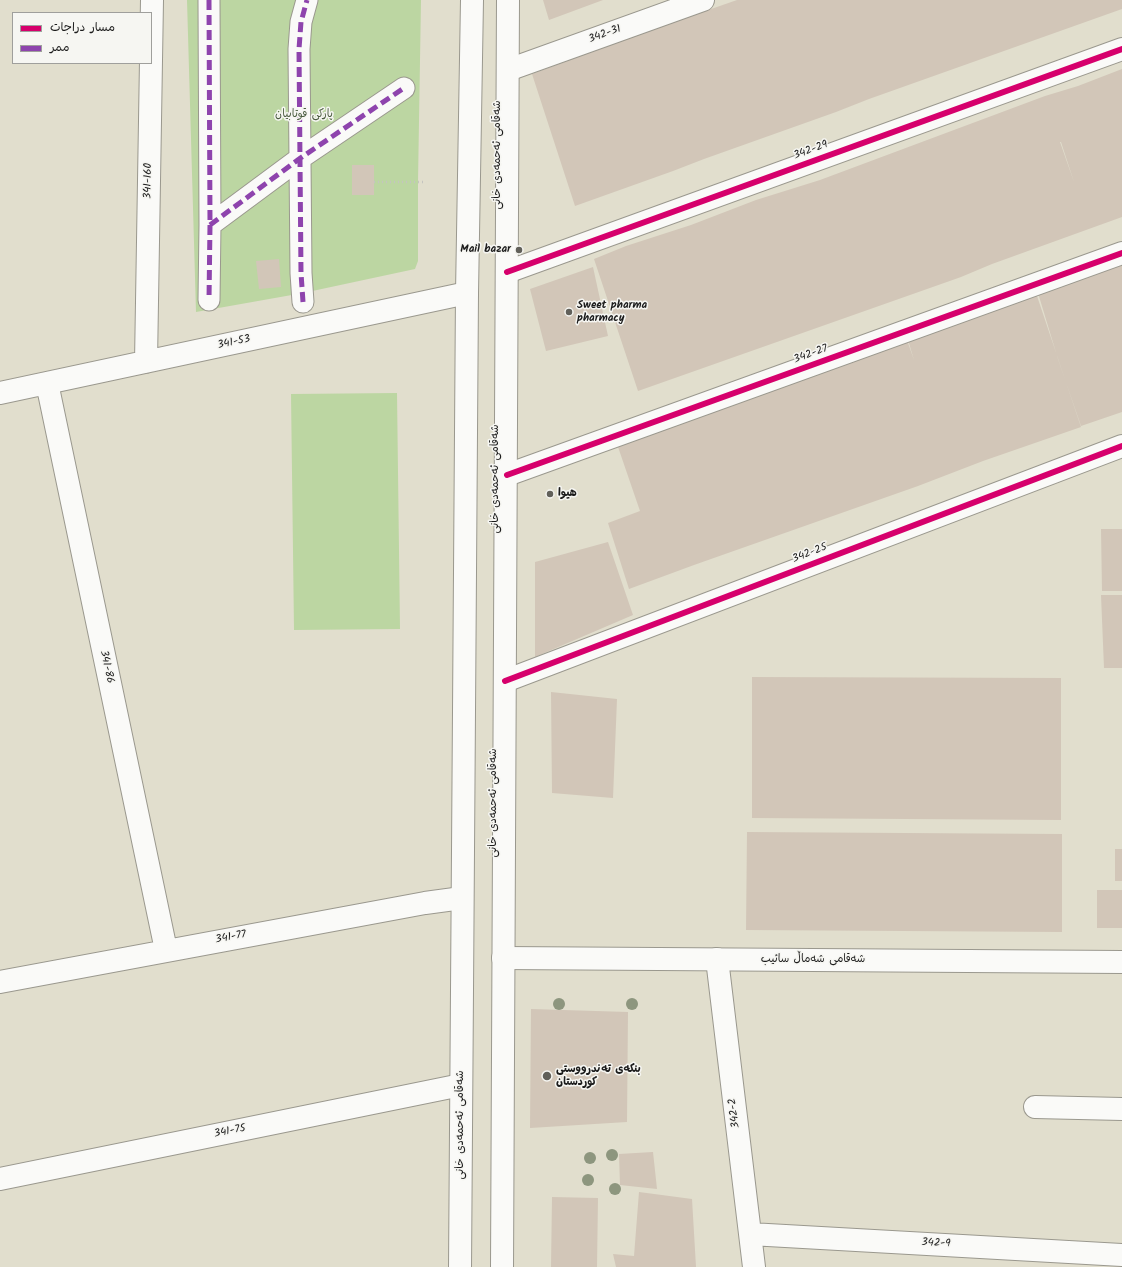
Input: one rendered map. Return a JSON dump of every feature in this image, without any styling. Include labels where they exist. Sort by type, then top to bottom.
[{"type":"street","name":"341-160","points":[[152,0],[152,12]]},
{"type":"street","points":[[209,0],[209,300]]},
{"type":"street","points":[[303,302],[299,159],[299,49],[301,22],[307,0]]},
{"type":"street","name":"شەقامی ئەحمەدی خانی","points":[[460,1267],[467,293],[472,0]]},
{"type":"street","name":"شەقامی ئەحمەدی خانی","points":[[502,1267],[507,476],[508,0]]},
{"type":"street","name":"342-31","points":[[508,70],[703,0]]},
{"type":"street","name":"342-29","points":[[507,272],[1122,49]]},
{"type":"street","name":"341-160","points":[[146,362],[151,64]]},
{"type":"street","points":[[210,225],[299,159],[404,88]]},
{"type":"street","name":"342-27","points":[[507,476],[1122,253]]},
{"type":"street","name":"341-53","points":[[0,393],[467,293]]},
{"type":"street","name":"341-86","points":[[46,383],[166,950]]},
{"type":"street","name":"342-25","points":[[505,681],[1122,446]]},
{"type":"street","name":"341-77","points":[[0,982],[425,902],[462,898]]},
{"type":"street","name":"شەقامی شەماڵ سائیب","points":[[503,958],[1122,962]]},
{"type":"street","name":"342-2","points":[[717,959],[754,1267]]},
{"type":"street","name":"341-75","points":[[0,1179],[461,1085]]},
{"type":"street","points":[[1035,1107],[1122,1109]]},
{"type":"street","name":"342-9","points":[[750,1234],[1122,1254]]},
{"type":"path","points":[[374,182],[424,182]]},
{"type":"green space","name":"پارکی قوتابیان","points":[[187,0],[421,0],[418,261],[415,269],[303,293],[196,312]]},
{"type":"green space","points":[[397,393],[400,629],[294,630],[291,394]]},
{"type":"building","points":[[543,0],[603,0],[549,20]]},
{"type":"building","points":[[737,0],[1122,0],[1122,9],[575,206],[532,74],[628,38]]},
{"type":"building","points":[[1122,69],[1122,217],[992,264],[961,277],[638,391],[594,259],[626,246],[691,225],[756,200],[820,180],[1045,96],[1078,86]],"holes":[[[1060,142],[1061,142],[1074,182]]]},
{"type":"building","points":[[352,165],[374,165],[374,195],[352,195]]},
{"type":"building","points":[[279,259],[281,287],[259,289],[256,261]]},
{"type":"building","points":[[1122,263],[1122,412],[1081,426],[1058,359],[1038,293]]},
{"type":"building","name":"Sweet pharma pharmacy","points":[[593,267],[608,336],[546,351],[530,289]]},
{"type":"building","points":[[1036,293],[1081,427],[629,589],[608,523],[640,511],[617,444],[747,397],[811,377],[907,340],[914,360],[908,340]]},
{"type":"building","points":[[1101,529],[1122,529],[1122,591],[1102,591]]},
{"type":"building","points":[[608,542],[633,615],[535,657],[535,562]]},
{"type":"building","points":[[1101,595],[1122,595],[1122,668],[1104,668]]},
{"type":"building","points":[[752,677],[1061,678],[1061,820],[752,818]]},
{"type":"building","points":[[551,692],[617,699],[613,798],[552,793]]},
{"type":"building","points":[[747,832],[1062,834],[1062,932],[746,930]]},
{"type":"building","points":[[1115,849],[1122,849],[1122,881],[1115,881]]},
{"type":"building","points":[[1097,890],[1122,890],[1122,928],[1097,928]]},
{"type":"building","points":[[531,1009],[628,1012],[627,1122],[530,1128]]},
{"type":"building","points":[[653,1152],[657,1189],[620,1185],[619,1154]]},
{"type":"building","points":[[639,1192],[692,1199],[696,1267],[616,1267],[613,1254],[634,1256]]},
{"type":"building","points":[[552,1197],[598,1198],[597,1267],[551,1267]]},
{"type":"marked path","points":[[209,0],[209,300]]},
{"type":"marked path","points":[[303,302],[301,273],[299,49],[301,22],[307,0]]},
{"type":"marked path","points":[[210,225],[299,159],[404,88]]},
{"type":"cycle path","points":[[507,272],[1122,49]]},
{"type":"cycle path","points":[[507,475],[1122,253]]},
{"type":"cycle path","points":[[505,681],[1122,446]]},
{"type":"place","name":"Mail bazar","points":[[519,250]]},
{"type":"place","name":"Sweet pharma pharmacy","points":[[569,312]]},
{"type":"place","name":"هيوا","points":[[550,494]]},
{"type":"place","name":"بنکەی تەندرووستی کوردستان","points":[[547,1076]]}]
